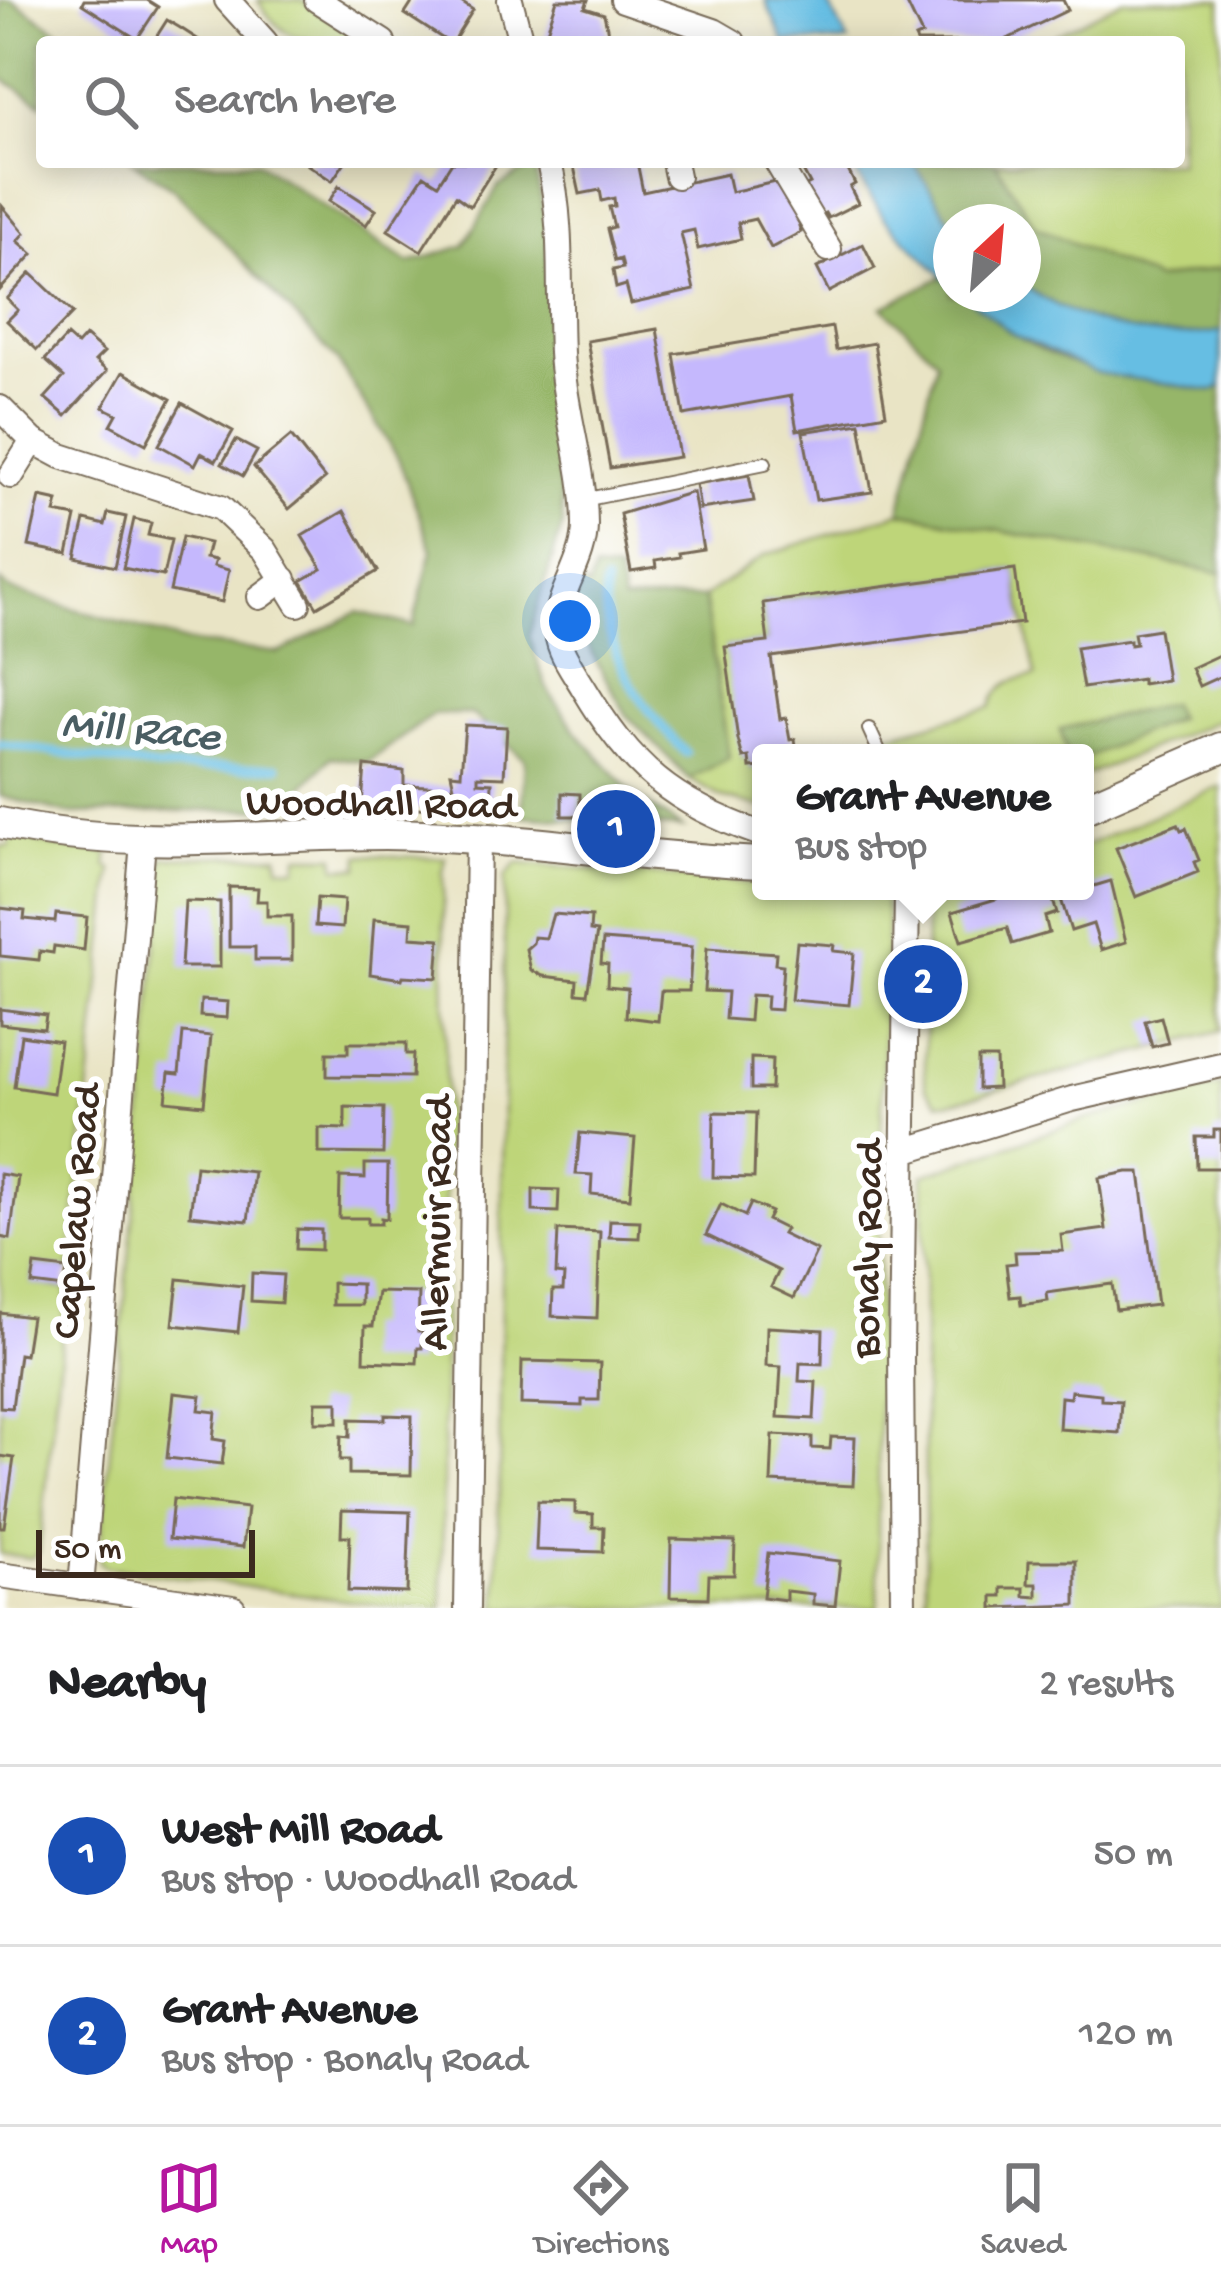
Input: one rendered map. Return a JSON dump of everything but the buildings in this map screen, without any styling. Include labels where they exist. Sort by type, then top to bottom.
[{"type":"street","points":[[227,0],[260,36]]},
{"type":"street","points":[[316,0],[373,36]]},
{"type":"street","points":[[510,0],[519,36]]},
{"type":"street","points":[[623,0],[723,36]]},
{"type":"street","points":[[658,36],[663,15]]},
{"type":"street","points":[[551,168],[562,240],[561,356],[582,500],[583,545],[557,619],[562,651],[608,730],[640,767],[712,816],[752,830]]},
{"type":"street","points":[[781,168],[829,249]]},
{"type":"street","points":[[0,408],[33,441],[61,456],[221,508],[243,526],[298,604]]},
{"type":"street","points":[[11,476],[33,441]]},
{"type":"street","points":[[260,597],[284,579]]},
{"type":"street","points":[[1094,804],[1221,748]]},
{"type":"street","name":"Woodhall Road","points":[[0,823],[47,833],[143,842],[386,834],[752,863]]},
{"type":"street","name":"Allermuir Road","points":[[467,1608],[478,838]]},
{"type":"street","name":"Capelaw Road","points":[[80,1587],[143,842]]},
{"type":"street","name":"Bonaly Road","points":[[902,1608],[907,900]]},
{"type":"street","points":[[904,1151],[1072,1099],[1221,1065]]},
{"type":"street","points":[[0,1575],[233,1608]]},
{"type":"lane","points":[[582,500],[765,463]]},
{"type":"lane","points":[[869,729],[876,744]]},
{"type":"green space","points":[[0,0],[12,0],[66,36],[36,36],[36,100],[0,77]]},
{"type":"green space","points":[[258,0],[301,0],[358,36],[295,36],[269,16]]},
{"type":"green space","points":[[1123,0],[1221,0],[1221,268],[1156,280],[1041,229],[1041,204],[1021,204],[999,168],[1185,168],[1185,36],[1054,36]]},
{"type":"green space","points":[[142,168],[266,168],[409,263],[464,246],[498,187],[535,168],[548,231],[547,352],[563,524],[529,635],[546,687],[578,734],[636,797],[682,828],[522,816],[525,759],[472,714],[434,714],[368,762],[331,757],[283,808],[68,814],[0,796],[0,581],[10,590],[186,642],[279,653],[358,612],[413,626],[432,550],[398,458],[337,360],[173,188]]},
{"type":"green space","points":[[917,168],[999,168],[1021,204],[940,204]]},
{"type":"green space","points":[[1041,229],[1156,280],[1221,268],[1221,331],[1143,333],[1093,321],[1041,296]]},
{"type":"green space","points":[[933,282],[933,312],[987,312],[1036,347],[1084,366],[1212,391],[1221,387],[1221,573],[900,512],[937,360],[883,307]]},
{"type":"green space","points":[[900,512],[1221,573],[1221,719],[1094,772],[1094,744],[892,744],[888,736],[991,707],[1008,684],[1036,676],[1014,569],[763,603],[768,642],[726,647],[743,757],[749,757],[752,768],[752,805],[721,797],[689,779],[729,757],[704,597],[765,555]]},
{"type":"green space","points":[[594,570],[618,572],[623,602],[704,597],[729,758],[689,779],[627,715],[580,630],[574,603],[582,584],[589,587]]},
{"type":"green space","points":[[1170,704],[1177,718],[1094,754],[1094,744],[1064,744],[1060,729]]},
{"type":"green space","points":[[1221,786],[1221,1031],[939,1102],[925,1087],[926,900],[1094,900],[1094,842]]},
{"type":"green space","points":[[11,835],[109,853],[107,866],[112,870],[69,1270],[35,1265],[32,1283],[67,1289],[39,1552],[31,1558],[0,1554],[0,845],[9,847]]},
{"type":"green space","points":[[278,855],[279,867],[297,868],[298,856],[335,856],[336,867],[359,868],[360,855],[446,858],[442,1608],[400,1608],[106,1567],[99,1562],[163,858]]},
{"type":"green space","points":[[517,863],[752,883],[752,900],[884,900],[878,1608],[498,1608],[505,877]]},
{"type":"green space","points":[[1221,1085],[1221,1608],[926,1608],[923,1175],[1087,1119]]},
{"type":"water","points":[[765,0],[826,0],[846,36],[781,36]]},
{"type":"water","points":[[853,168],[917,168],[940,204],[933,204],[933,267],[885,219]]},
{"type":"water","points":[[1041,296],[1093,321],[1143,333],[1221,331],[1221,387],[1212,391],[1097,373],[1014,335],[985,312],[1041,312]]},
{"type":"waterway","points":[[605,584],[610,633],[627,676],[686,753]]},
{"type":"waterway","name":"Mill Race","points":[[0,744],[157,768],[278,767]]},
{"type":"place","name":"West Mill Road","points":[[616,829]]},
{"type":"place","name":"Grant Avenue","points":[[923,984]]}]
